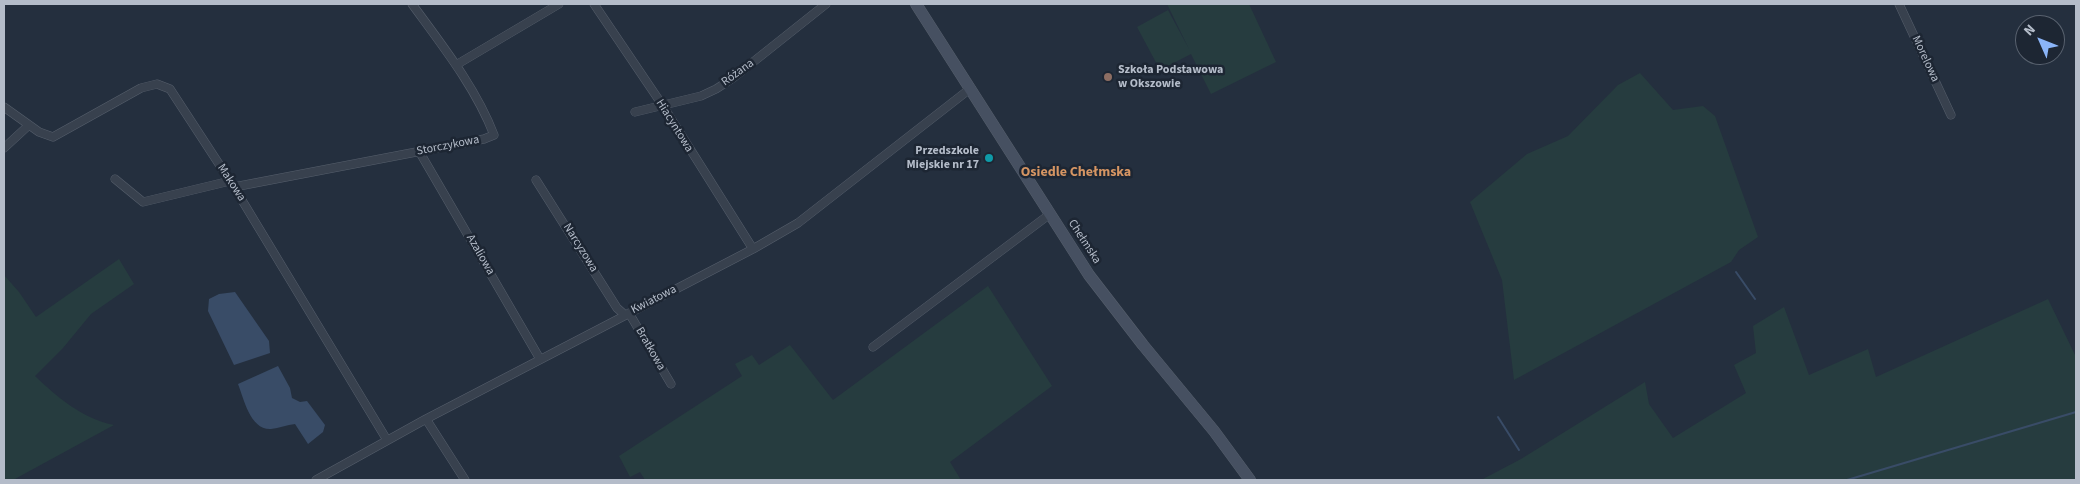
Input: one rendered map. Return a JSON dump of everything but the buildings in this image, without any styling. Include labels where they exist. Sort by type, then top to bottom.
[{"type":"main road","name":"Chełmska","points":[[916,4],[1095,283],[1209,424],[1250,480]]},
{"type":"street","points":[[412,4],[456,66],[559,4]]},
{"type":"street","name":"Hiacyntowa","points":[[594,4],[663,106],[753,249]]},
{"type":"street","points":[[812,4],[816,11]]},
{"type":"street","name":"Różana","points":[[635,112],[701,96],[716,88],[733,78],[826,4]]},
{"type":"street","name":"Morelowa","points":[[1899,4],[1951,115]]},
{"type":"street","name":"Storczykowa","points":[[115,179],[143,202],[232,184],[484,139],[494,135],[490,123],[456,66]]},
{"type":"street","name":"Makowa","points":[[4,107],[29,126],[53,137],[141,88],[157,84],[170,89],[232,184],[387,440]]},
{"type":"street","name":"Kwiatowa","points":[[316,480],[426,419],[753,249],[798,223],[971,88]]},
{"type":"street","points":[[4,148],[29,126]]},
{"type":"street","name":"Azaliowa","points":[[419,151],[540,359]]},
{"type":"street","name":"Narcyzowa","points":[[536,180],[617,308],[627,314]]},
{"type":"street","points":[[874,347],[1050,214]]},
{"type":"street","name":"Bratkowa","points":[[627,314],[672,384]]},
{"type":"street","points":[[426,419],[465,480]]},
{"type":"green space","points":[[1167,4],[1249,4],[1276,62],[1211,94],[1191,54],[1160,70],[1137,27],[1168,10],[1189,49]]},
{"type":"green space","points":[[1640,73],[1673,110],[1703,106],[1715,116],[1758,237],[1739,250],[1731,262],[1514,380],[1502,280],[1470,202],[1527,154],[1568,136],[1618,85]]},
{"type":"green space","points":[[119,259],[134,284],[91,314],[63,348],[35,376],[71,406],[92,418],[114,425],[13,480],[4,480],[4,275],[19,292],[36,317]]},
{"type":"green space","points":[[988,286],[1052,386],[950,462],[961,480],[645,480],[640,472],[630,477],[619,456],[742,376],[735,364],[752,355],[759,365],[790,345],[833,400]]},
{"type":"green space","points":[[2048,299],[2076,357],[2076,480],[1481,480],[1521,459],[1645,382],[1649,404],[1673,438],[1746,393],[1734,365],[1756,353],[1753,326],[1784,307],[1809,375],[1868,349],[1876,377]]},
{"type":"water","points":[[235,292],[269,341],[270,353],[234,365],[208,311],[209,299],[219,294]]},
{"type":"water","points":[[278,366],[290,388],[292,398],[300,402],[307,401],[325,425],[323,432],[308,444],[295,424],[271,429],[264,428],[253,419],[246,405],[238,384]]},
{"type":"waterway","points":[[1736,272],[1755,299]]},
{"type":"waterway","points":[[1847,480],[2076,412]]},
{"type":"waterway","points":[[1498,417],[1519,450]]},
{"type":"place","name":"Szkoła Podstawowa w Okszowie","points":[[1108,77]]},
{"type":"place","name":"Przedszkole Miejskie nr 17","points":[[989,158]]},
{"type":"district","name":"Osiedle Chełmska","points":[[1076,173]]}]
